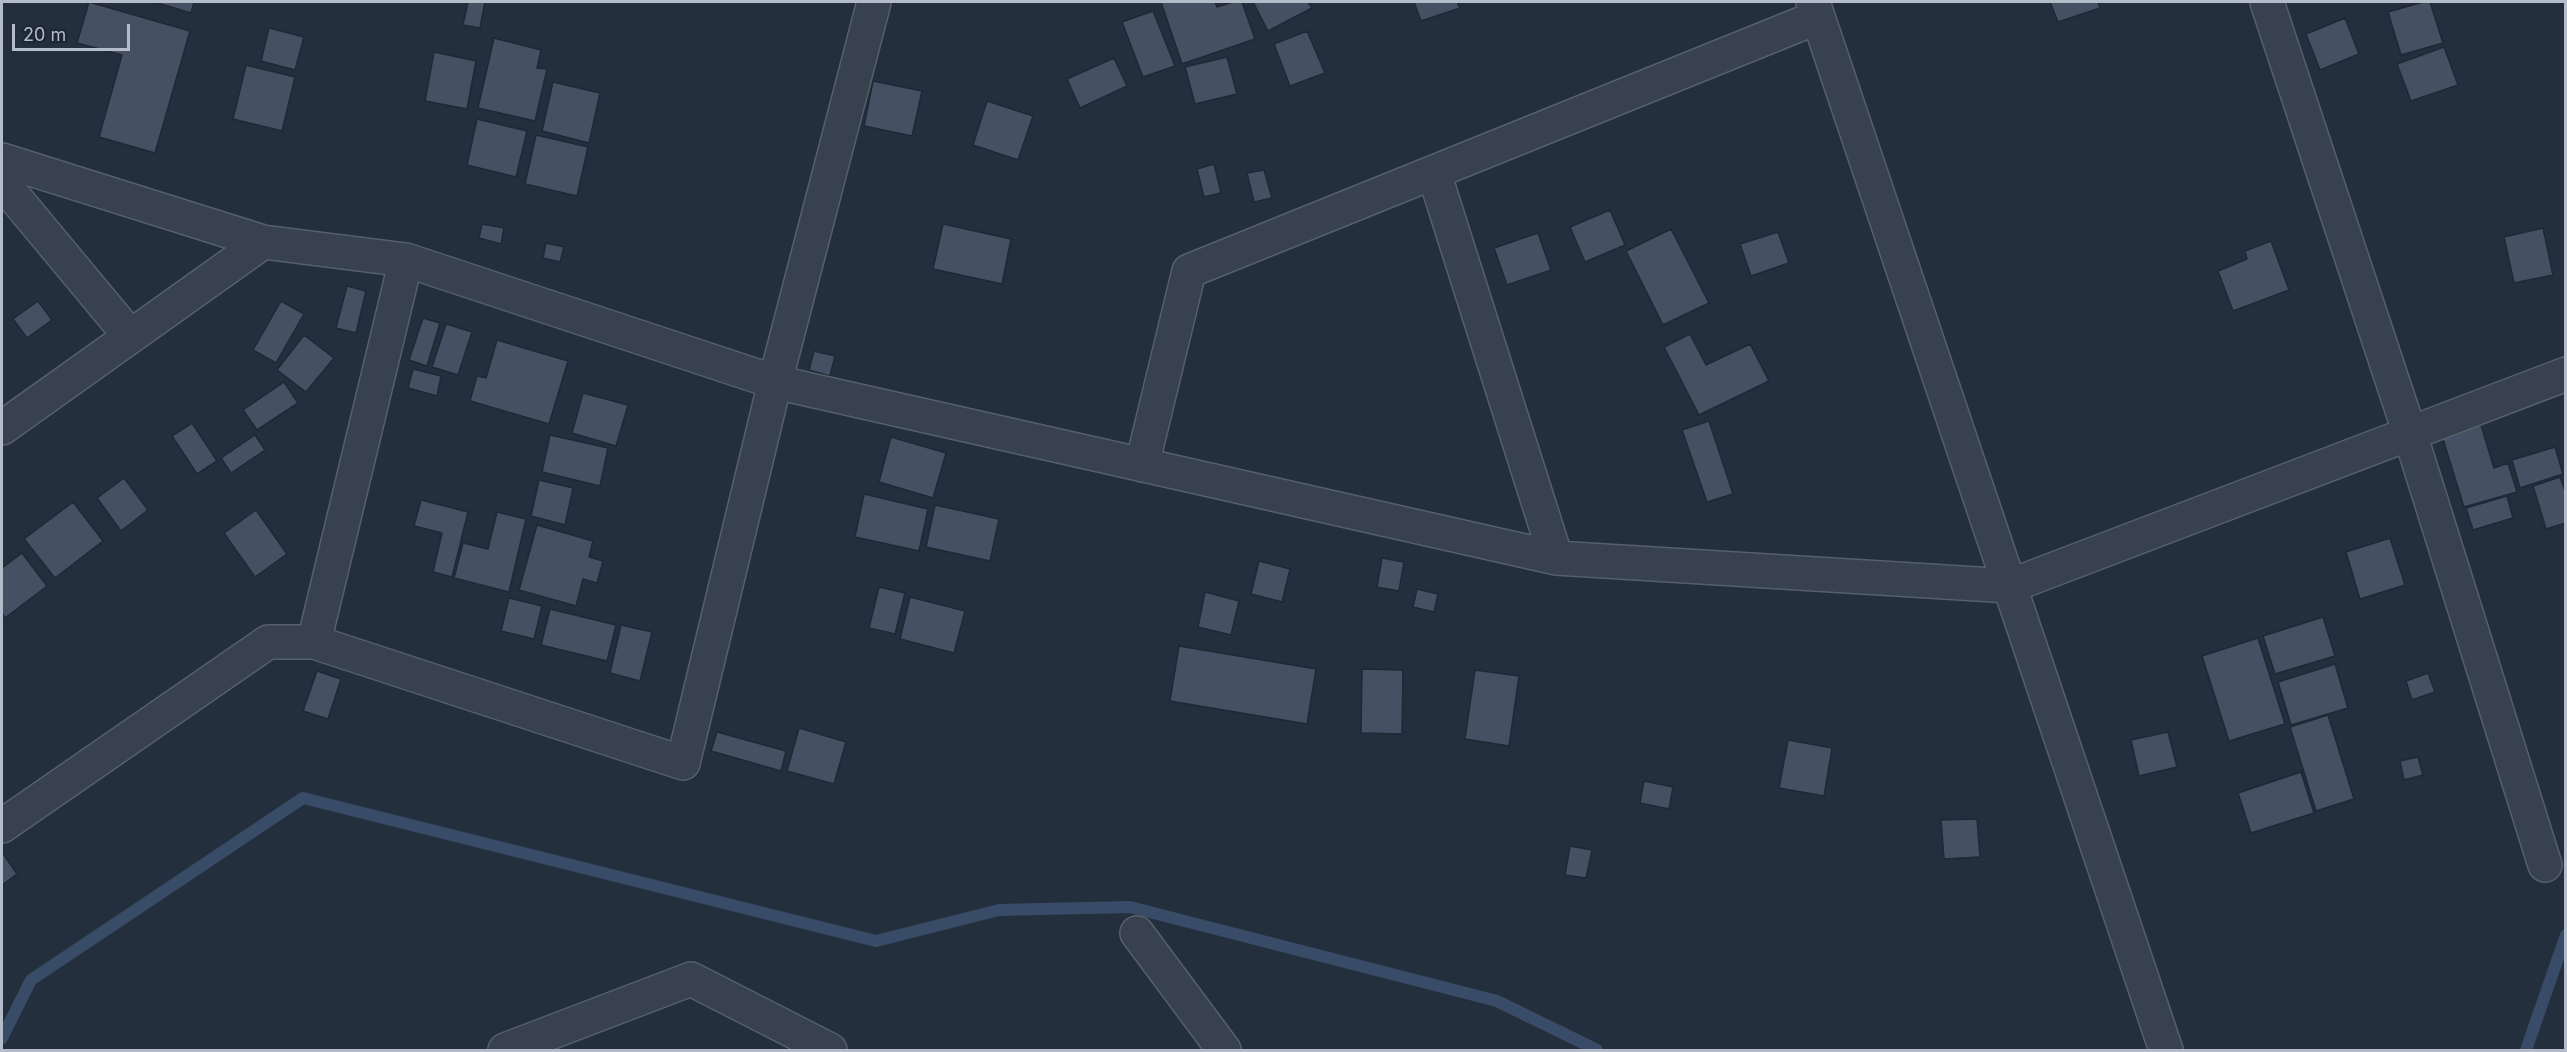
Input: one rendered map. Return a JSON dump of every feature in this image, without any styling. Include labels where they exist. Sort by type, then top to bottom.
[{"type":"street","points":[[2,826],[268,642],[314,642],[683,763],[775,382],[874,2]]},
{"type":"street","points":[[2267,2],[2410,434],[2545,865]]},
{"type":"street","points":[[1142,465],[1189,271],[1434,173],[1816,9],[2166,1050]]},
{"type":"street","points":[[2,160],[263,242],[406,260],[775,382],[1556,558],[2010,586],[2565,374]]},
{"type":"street","points":[[1434,173],[1556,558]]},
{"type":"street","points":[[2,182],[130,336]]},
{"type":"street","points":[[2,428],[263,242]]},
{"type":"street","points":[[314,642],[406,260]]},
{"type":"street","points":[[1137,933],[1224,1050]]},
{"type":"street","points":[[505,1050],[691,979],[830,1050]]},
{"type":"building","points":[[89,2],[190,31],[155,153],[99,137],[122,55],[77,43]]},
{"type":"building","points":[[154,2],[194,2],[191,13]]},
{"type":"building","points":[[468,2],[485,2],[480,28],[463,25]]},
{"type":"building","points":[[1161,2],[1215,2],[1217,7],[1242,2],[1255,39],[1182,64]]},
{"type":"building","points":[[1253,2],[1308,2],[1312,8],[1268,31]]},
{"type":"building","points":[[1414,2],[1457,2],[1460,8],[1421,21]]},
{"type":"building","points":[[2050,2],[2098,2],[2100,8],[2058,22]]},
{"type":"building","points":[[2430,2],[2443,43],[2401,55],[2388,12]]},
{"type":"building","points":[[1153,11],[1175,66],[1143,77],[1122,22]]},
{"type":"building","points":[[2345,18],[2359,54],[2320,70],[2306,34]]},
{"type":"building","points":[[269,28],[304,37],[295,70],[261,61]]},
{"type":"building","points":[[1307,31],[1325,73],[1290,86],[1274,44]]},
{"type":"building","points":[[494,38],[541,50],[537,68],[547,69],[535,121],[478,108]]},
{"type":"building","points":[[2444,47],[2458,85],[2411,101],[2397,64]]},
{"type":"building","points":[[434,52],[476,61],[467,109],[425,101]]},
{"type":"building","points":[[1227,57],[1237,94],[1195,104],[1185,67]]},
{"type":"building","points":[[1114,58],[1127,86],[1080,108],[1067,79]]},
{"type":"building","points":[[246,65],[295,77],[282,131],[233,119]]},
{"type":"building","points":[[873,81],[922,91],[912,136],[864,126]]},
{"type":"building","points":[[553,82],[600,93],[589,143],[542,131]]},
{"type":"building","points":[[987,101],[1033,116],[1018,160],[973,145]]},
{"type":"building","points":[[477,119],[527,131],[516,177],[467,165]]},
{"type":"building","points":[[536,135],[588,147],[577,196],[525,184]]},
{"type":"building","points":[[1214,164],[1221,193],[1204,197],[1197,169]]},
{"type":"building","points":[[1264,170],[1272,198],[1254,202],[1247,173]]},
{"type":"building","points":[[1610,210],[1625,245],[1585,262],[1570,227]]},
{"type":"building","points":[[482,224],[504,228],[501,244],[479,238]]},
{"type":"building","points":[[943,224],[1011,239],[1002,284],[933,269]]},
{"type":"building","points":[[2543,228],[2553,275],[2514,283],[2504,237]]},
{"type":"building","points":[[1671,229],[1709,303],[1663,325],[1626,251]]},
{"type":"building","points":[[1778,232],[1789,263],[1751,276],[1740,244]]},
{"type":"building","points":[[1538,233],[1551,270],[1507,285],[1494,248]]},
{"type":"building","points":[[2271,241],[2289,290],[2233,311],[2218,271],[2247,259],[2245,251]]},
{"type":"building","points":[[546,243],[564,247],[560,262],[543,258]]},
{"type":"building","points":[[347,286],[366,291],[356,333],[336,328]]},
{"type":"building","points":[[38,301],[52,320],[27,338],[13,319]]},
{"type":"building","points":[[281,301],[304,314],[276,363],[253,350]]},
{"type":"building","points":[[423,318],[440,323],[427,366],[409,360]]},
{"type":"building","points":[[446,324],[472,332],[458,375],[432,367]]},
{"type":"building","points":[[1690,334],[1706,365],[1750,344],[1769,381],[1699,415],[1664,347]]},
{"type":"building","points":[[304,335],[334,358],[306,392],[277,370]]},
{"type":"building","points":[[497,340],[568,361],[549,424],[470,401],[477,376],[486,378]]},
{"type":"building","points":[[814,351],[835,356],[830,376],[809,370]]},
{"type":"building","points":[[413,369],[441,376],[437,396],[408,388]]},
{"type":"building","points":[[284,382],[298,403],[257,430],[243,410]]},
{"type":"building","points":[[583,393],[628,405],[616,446],[572,433]]},
{"type":"building","points":[[1709,421],[1733,494],[1707,502],[1682,430]]},
{"type":"building","points":[[192,423],[217,461],[197,474],[172,436]]},
{"type":"building","points":[[2481,425],[2494,468],[2508,463],[2517,492],[2464,507],[2442,436]]},
{"type":"building","points":[[255,435],[265,450],[231,473],[221,458]]},
{"type":"building","points":[[550,435],[608,448],[600,486],[542,472]]},
{"type":"building","points":[[891,437],[946,453],[933,498],[879,482]]},
{"type":"building","points":[[2555,447],[2563,474],[2520,488],[2512,460]]},
{"type":"building","points":[[2560,477],[2566,494],[2566,523],[2546,529],[2533,486]]},
{"type":"building","points":[[124,478],[148,510],[121,531],[97,498]]},
{"type":"building","points":[[539,480],[573,488],[565,525],[531,516]]},
{"type":"building","points":[[864,494],[928,509],[919,551],[855,537]]},
{"type":"building","points":[[2507,496],[2513,518],[2473,530],[2466,508]]},
{"type":"building","points":[[421,500],[468,512],[452,577],[433,572],[442,533],[414,526]]},
{"type":"building","points":[[73,502],[103,541],[55,578],[24,539]]},
{"type":"building","points":[[935,505],[999,519],[990,561],[926,547]]},
{"type":"building","points":[[256,510],[287,554],[255,577],[224,533]]},
{"type":"building","points":[[497,512],[526,519],[509,592],[454,578],[463,543],[488,549]]},
{"type":"building","points":[[537,525],[593,541],[589,557],[603,561],[597,583],[583,579],[576,606],[519,590]]},
{"type":"building","points":[[2390,538],[2405,585],[2360,599],[2346,552]]},
{"type":"building","points":[[22,553],[47,586],[5,618],[2,613],[2,568]]},
{"type":"building","points":[[1382,558],[1404,562],[1399,591],[1377,587]]},
{"type":"building","points":[[1259,561],[1290,569],[1282,602],[1251,594]]},
{"type":"building","points":[[879,587],[905,593],[895,634],[869,628]]},
{"type":"building","points":[[1417,589],[1438,594],[1434,612],[1413,607]]},
{"type":"building","points":[[1205,592],[1239,601],[1231,635],[1198,627]]},
{"type":"building","points":[[910,597],[965,611],[954,653],[900,639]]},
{"type":"building","points":[[509,598],[542,606],[534,639],[501,631]]},
{"type":"building","points":[[550,609],[616,625],[607,661],[541,645]]},
{"type":"building","points":[[2323,617],[2335,656],[2275,674],[2263,636]]},
{"type":"building","points":[[621,625],[652,632],[640,681],[610,673]]},
{"type":"building","points":[[2258,638],[2285,724],[2229,741],[2202,656]]},
{"type":"building","points":[[1179,646],[1316,669],[1307,724],[1170,701]]},
{"type":"building","points":[[2335,664],[2348,708],[2291,725],[2278,682]]},
{"type":"building","points":[[1362,669],[1403,670],[1402,734],[1361,733]]},
{"type":"building","points":[[1475,670],[1519,676],[1509,746],[1465,739]]},
{"type":"building","points":[[317,671],[341,679],[328,719],[303,711]]},
{"type":"building","points":[[2428,673],[2435,692],[2412,700],[2406,681]]},
{"type":"building","points":[[2328,715],[2354,799],[2316,811],[2290,727]]},
{"type":"building","points":[[799,728],[846,742],[834,784],[787,771]]},
{"type":"building","points":[[717,732],[786,751],[781,771],[711,751]]},
{"type":"building","points":[[2168,732],[2177,767],[2139,776],[2131,740]]},
{"type":"building","points":[[1788,740],[1832,748],[1824,796],[1779,788]]},
{"type":"building","points":[[2418,757],[2423,775],[2404,780],[2400,761]]},
{"type":"building","points":[[2301,772],[2314,813],[2251,833],[2238,793]]},
{"type":"building","points":[[1644,781],[1673,787],[1669,809],[1640,803]]},
{"type":"building","points":[[1977,819],[1980,857],[1944,859],[1941,820]]},
{"type":"building","points":[[1570,846],[1592,850],[1586,878],[1565,875]]},
{"type":"building","points":[[2,852],[17,874],[2,885]]},
{"type":"waterway","points":[[2,1038],[31,980],[303,798],[876,941],[999,910],[1130,907],[1497,1001],[1597,1050]]},
{"type":"waterway","points":[[2526,1050],[2566,935]]}]
